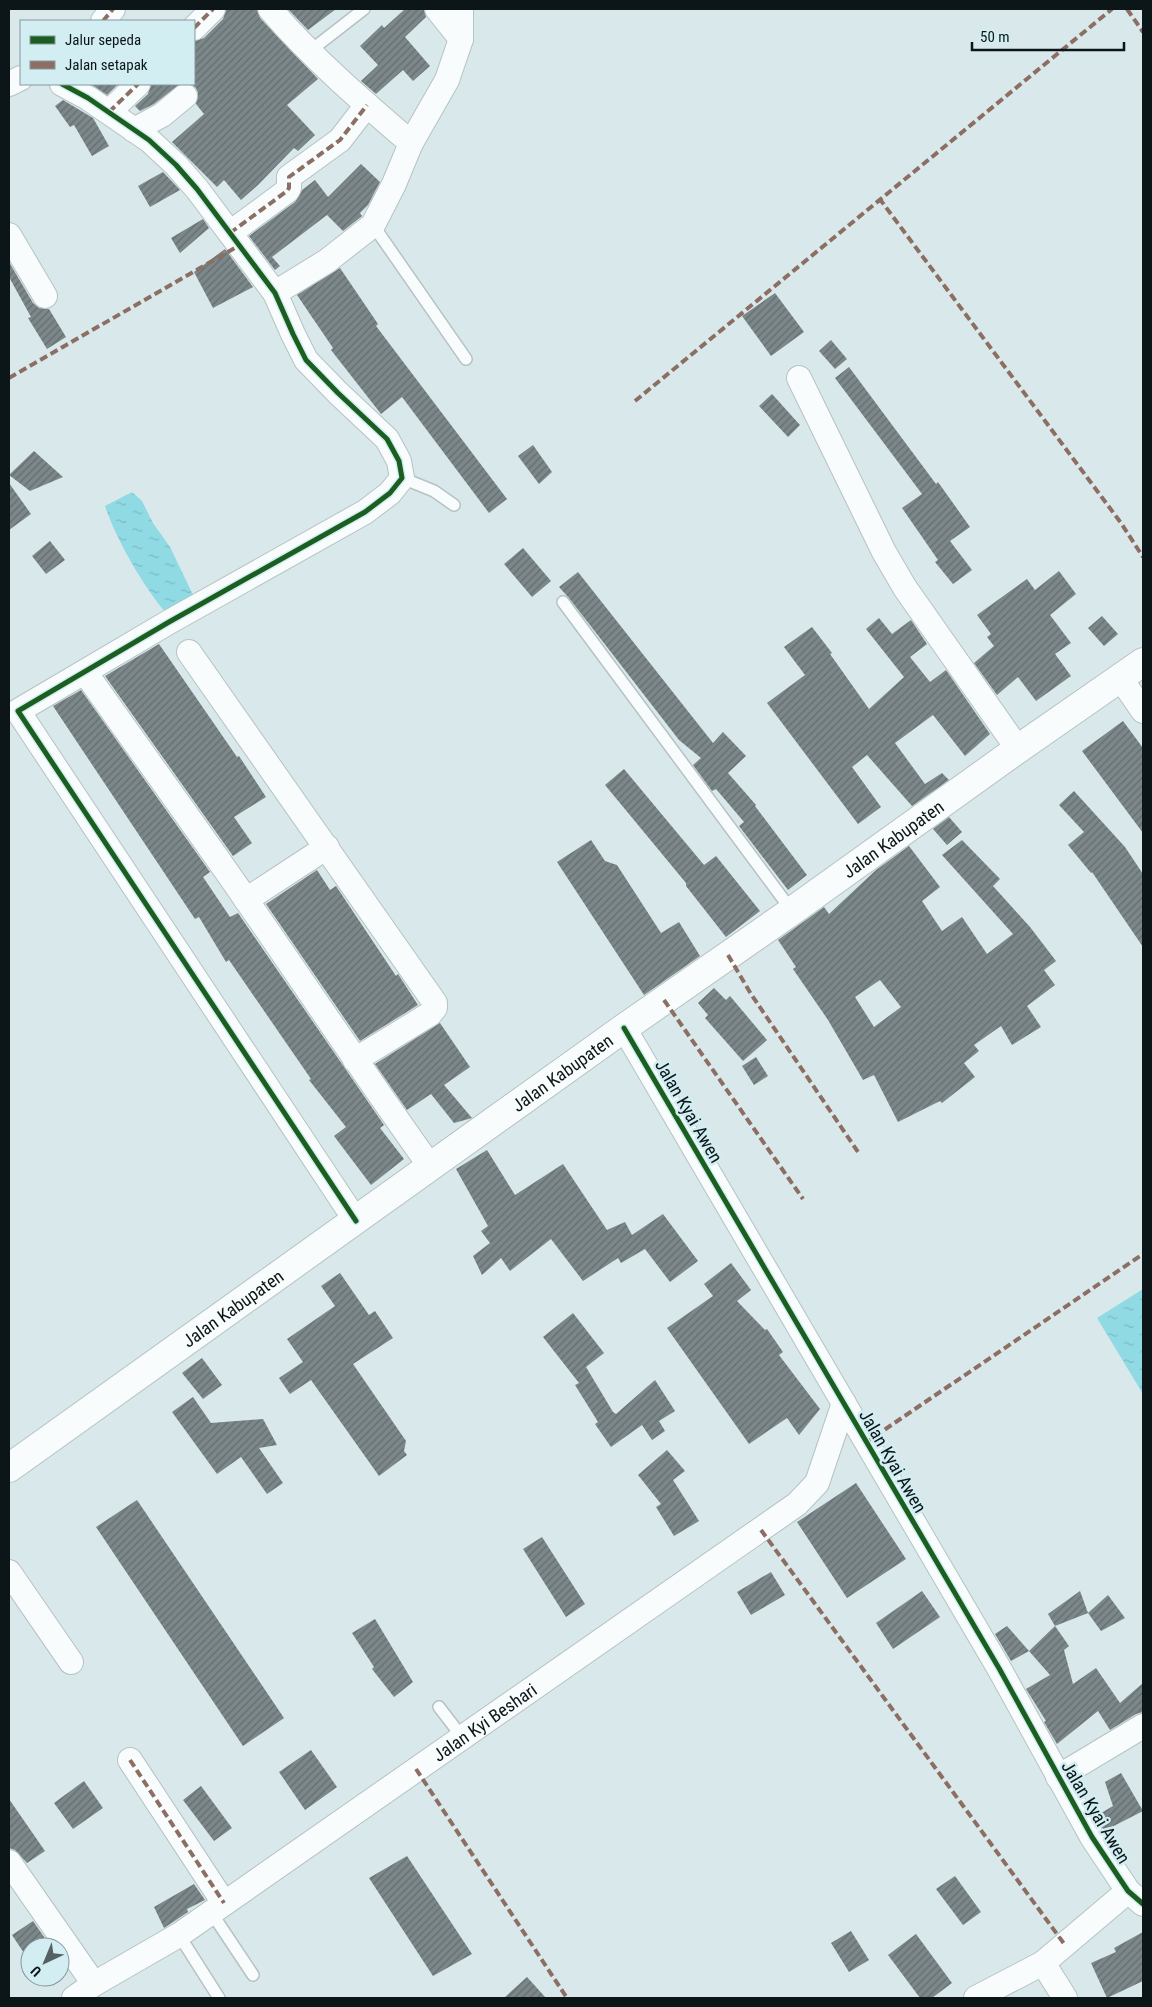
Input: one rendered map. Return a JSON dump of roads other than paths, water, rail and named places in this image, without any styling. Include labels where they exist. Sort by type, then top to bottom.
[{"type":"main road","name":"Jalan Kabupaten","points":[[9,1468],[624,1028],[1143,662]]},
{"type":"street","points":[[104,20],[113,9]]},
{"type":"street","points":[[195,27],[213,9]]},
{"type":"street","points":[[270,9],[290,32],[367,105],[411,143]]},
{"type":"street","points":[[437,9],[461,39]]},
{"type":"street","points":[[275,293],[328,260],[373,225],[394,184],[411,143],[448,80],[461,39],[461,9]]},
{"type":"street","points":[[64,85],[109,112],[176,165],[275,293],[306,360],[387,439],[398,461],[402,478],[390,493],[365,512],[169,622],[18,711],[356,1221]]},
{"type":"street","points":[[109,112],[137,85]]},
{"type":"street","points":[[134,130],[162,115],[185,96]]},
{"type":"street","points":[[230,233],[286,191],[289,188],[289,177],[340,140],[367,105]]},
{"type":"street","points":[[9,236],[45,296]]},
{"type":"street","points":[[799,378],[892,566],[905,588],[1018,749]]},
{"type":"street","points":[[189,652],[435,1003],[435,1008],[430,1014],[355,1060]]},
{"type":"street","points":[[86,672],[430,1166]]},
{"type":"street","points":[[1121,679],[1143,711]]},
{"type":"street","points":[[246,900],[327,847]]},
{"type":"street","name":"Jalan Kyai Awen","points":[[624,1028],[844,1403],[865,1443],[1000,1670],[1092,1837],[1135,1898]]},
{"type":"street","name":"Jalan Kyi Beshari","points":[[74,1998],[91,1978],[179,1935],[797,1504],[817,1483],[844,1403]]},
{"type":"street","points":[[9,1572],[71,1662]]},
{"type":"street","points":[[1058,1777],[1143,1726]]},
{"type":"street","points":[[130,1760],[218,1907]]},
{"type":"street","points":[[9,1862],[91,1978]]},
{"type":"street","points":[[976,1998],[1043,1963],[1135,1898]]},
{"type":"street","points":[[1043,1963],[1065,1998]]},
{"type":"lane","points":[[310,51],[364,9]]},
{"type":"lane","points":[[373,225],[466,359]]},
{"type":"lane","points":[[402,478],[434,491],[454,505]]},
{"type":"lane","points":[[563,602],[792,911]]},
{"type":"lane","points":[[439,1708],[462,1737]]},
{"type":"lane","points":[[218,1907],[253,1975]]},
{"type":"lane","points":[[179,1935],[219,1998]]},
{"type":"water","points":[[132,492],[142,501],[153,523],[170,547],[195,599],[166,613],[148,590],[131,562],[105,506]]},
{"type":"water","points":[[1143,1289],[1143,1394],[1097,1318]]}]
